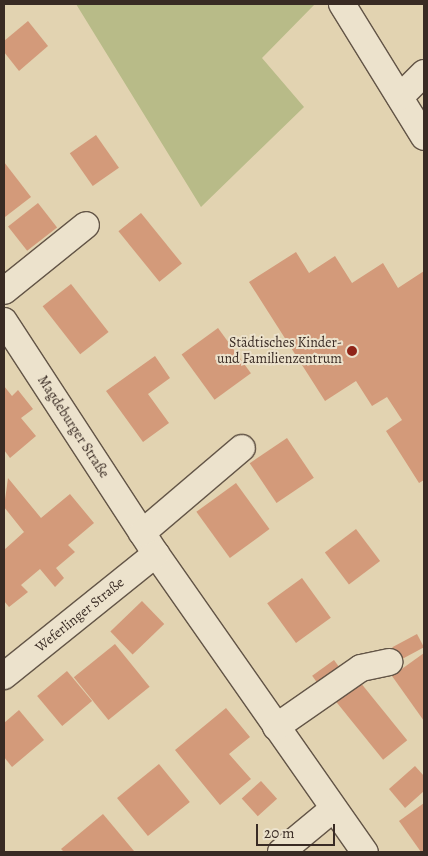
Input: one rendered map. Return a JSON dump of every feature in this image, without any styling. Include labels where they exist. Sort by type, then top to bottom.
[{"type":"street","points":[[342,4],[424,137]]},
{"type":"street","points":[[400,96],[424,73]]},
{"type":"street","points":[[4,291],[86,225]]},
{"type":"street","name":"Magdeburger Straße","points":[[4,321],[149,543],[333,809],[365,852]]},
{"type":"street","points":[[149,543],[242,448]]},
{"type":"street","name":"Weferlinger Straße","points":[[4,676],[149,543]]},
{"type":"street","points":[[276,727],[361,668],[390,662]]},
{"type":"street","points":[[281,852],[333,809]]},
{"type":"green space","points":[[76,4],[315,4],[262,58],[304,107],[201,207]]},
{"type":"building","points":[[28,21],[48,46],[19,71],[4,52],[4,41]]},
{"type":"building","points":[[96,135],[119,168],[93,186],[70,153]]},
{"type":"building","points":[[4,162],[31,197],[5,217],[4,215]]},
{"type":"building","points":[[38,203],[57,227],[27,251],[8,226]]},
{"type":"building","points":[[141,213],[182,264],[159,282],[118,231]]},
{"type":"building","points":[[296,252],[309,273],[335,256],[352,283],[383,263],[398,288],[424,271],[424,480],[419,483],[386,431],[402,420],[387,397],[372,406],[356,381],[325,401],[249,282]]},
{"type":"building","points":[[71,284],[109,332],[80,354],[43,306]]},
{"type":"building","points":[[218,328],[251,373],[215,400],[182,354]]},
{"type":"building","points":[[155,356],[170,378],[148,394],[169,423],[143,442],[106,391]]},
{"type":"building","points":[[4,386],[12,396],[18,390],[33,409],[21,418],[36,436],[10,458],[4,450]]},
{"type":"building","points":[[287,438],[314,478],[277,503],[250,463]]},
{"type":"building","points":[[8,478],[41,518],[70,494],[94,523],[68,545],[75,552],[56,568],[64,578],[55,587],[40,569],[21,585],[28,592],[9,607],[4,601],[4,550],[24,532],[4,507]]},
{"type":"building","points":[[236,483],[270,529],[230,558],[196,512]]},
{"type":"building","points":[[356,529],[380,561],[349,584],[325,552]]},
{"type":"building","points":[[302,578],[331,618],[296,643],[267,603]]},
{"type":"building","points":[[142,601],[164,624],[133,655],[110,632]]},
{"type":"building","points":[[417,634],[424,647],[399,660],[392,647]]},
{"type":"building","points":[[115,644],[150,687],[108,720],[74,677]]},
{"type":"building","points":[[424,653],[424,721],[392,676]]},
{"type":"building","points":[[334,660],[342,671],[320,687],[312,676]]},
{"type":"building","points":[[67,671],[92,701],[62,726],[37,696]]},
{"type":"building","points":[[360,682],[407,740],[383,760],[336,702]]},
{"type":"building","points":[[226,708],[250,737],[229,754],[251,779],[220,805],[175,750]]},
{"type":"building","points":[[19,710],[44,740],[12,767],[4,757],[4,723]]},
{"type":"building","points":[[159,764],[190,802],[148,836],[117,798]]},
{"type":"building","points":[[415,766],[424,776],[424,791],[405,808],[389,789]]},
{"type":"building","points":[[261,781],[277,799],[258,816],[242,798]]},
{"type":"building","points":[[424,803],[424,852],[421,852],[399,821]]},
{"type":"building","points":[[103,814],[134,851],[64,852],[61,849]]},
{"type":"place","name":"Städtisches Kinder- und Familienzentrum","points":[[352,351]]}]
